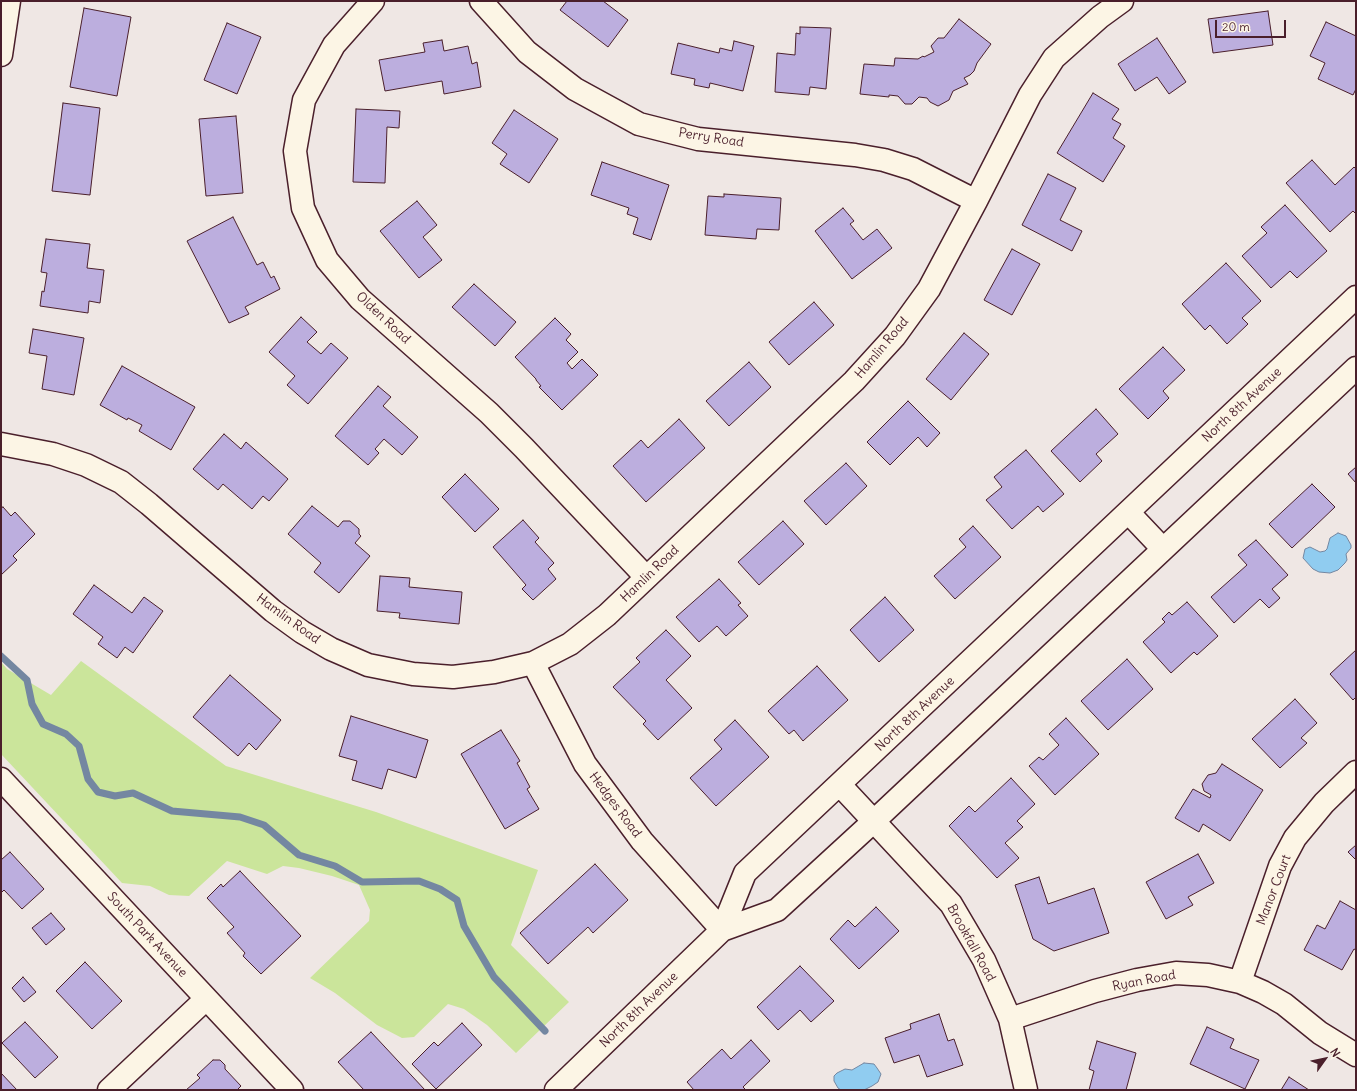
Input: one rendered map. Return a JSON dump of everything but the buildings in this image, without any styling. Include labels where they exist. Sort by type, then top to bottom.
[{"type":"street","points":[[1,55],[9,1]]},
{"type":"street","name":"Olden Road","points":[[374,1],[334,45],[304,100],[295,151],[303,208],[327,260],[360,299],[489,413],[646,577]]},
{"type":"street","name":"Perry Road","points":[[480,1],[527,52],[575,89],[639,124],[698,139],[855,155],[884,160],[912,169],[976,201]]},
{"type":"street","name":"Hamlin Road","points":[[1,444],[53,454],[86,465],[121,482],[149,504],[273,611],[302,632],[331,649],[368,665],[413,674],[453,677],[494,672],[533,663],[570,644],[607,615],[854,381],[895,336],[929,289],[1030,95],[1054,58],[1100,17],[1122,1]]},
{"type":"street","name":"North 8th Avenue","points":[[722,930],[745,873],[1356,297]]},
{"type":"street","name":"North 8th Avenue","points":[[556,1090],[722,930],[777,910],[874,821],[1356,368]]},
{"type":"street","points":[[1128,512],[1163,549]]},
{"type":"street","name":"Hedges Road","points":[[533,663],[585,764],[642,841],[722,930]]},
{"type":"street","name":"Manor Court","points":[[1240,982],[1280,866],[1295,838],[1324,803],[1356,772]]},
{"type":"street","name":"Brookfall Road","points":[[840,785],[951,904],[984,960],[1010,1019],[1026,1090]]},
{"type":"street","name":"South Park Avenue","points":[[6,793],[292,1090]]},
{"type":"street","name":"Ryan Road","points":[[1010,1019],[1095,991],[1137,980],[1176,973],[1208,975],[1240,982],[1263,992],[1284,1004],[1320,1032],[1356,1055]]},
{"type":"street","points":[[109,1090],[206,999]]},
{"type":"green space","points":[[81,661],[226,766],[376,812],[538,870],[511,945],[569,1002],[516,1053],[487,1025],[464,1009],[448,1004],[414,1037],[402,1038],[377,1025],[335,993],[310,978],[369,921],[370,910],[359,885],[332,876],[299,868],[283,866],[267,874],[227,861],[189,896],[169,895],[150,886],[122,883],[1,754],[1,662],[7,669],[51,695]]},
{"type":"water","points":[[1338,533],[1346,536],[1351,545],[1351,548],[1346,554],[1347,560],[1345,563],[1338,570],[1330,573],[1319,572],[1313,569],[1303,558],[1305,549],[1310,547],[1320,552],[1325,551],[1330,538]]},
{"type":"water","points":[[864,1063],[874,1064],[877,1068],[881,1074],[878,1082],[864,1090],[841,1090],[838,1088],[834,1081],[834,1076],[837,1073],[845,1069],[852,1070]]},
{"type":"waterway","points":[[1,656],[27,680],[32,704],[43,724],[66,734],[79,746],[88,779],[98,792],[115,796],[133,793],[172,811],[240,817],[264,825],[299,855],[335,866],[362,882],[419,881],[440,889],[457,900],[464,926],[494,977],[545,1031]]}]
